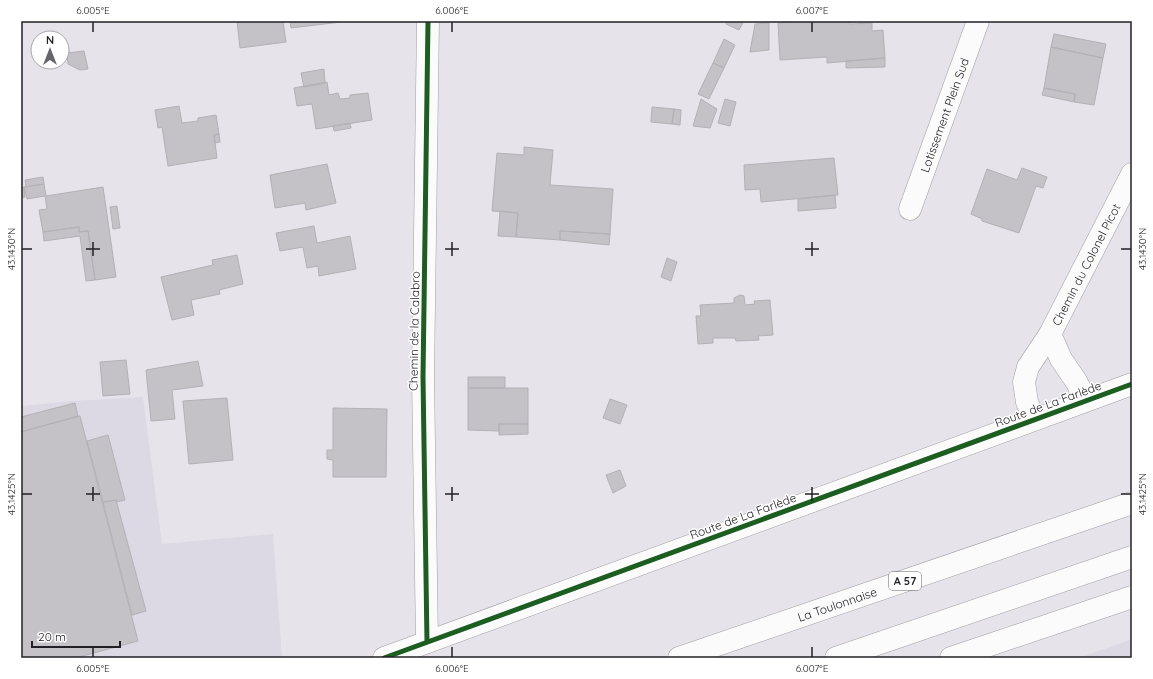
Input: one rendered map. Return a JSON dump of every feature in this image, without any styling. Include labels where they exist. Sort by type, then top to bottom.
[{"type":"main road","name":"Chemin de la Calabro","points":[[427,642],[423,377],[428,21]]},
{"type":"main road","name":"Lotissement Plein Sud","points":[[910,209],[978,21]]},
{"type":"main road","name":"Chemin du Colonel Picot","points":[[1034,420],[1027,402],[1024,382],[1028,367],[1050,334],[1132,174]]},
{"type":"main road","name":"Chemin du Colonel Picot","points":[[1050,334],[1061,359],[1076,381],[1086,400]]},
{"type":"main road","name":"Route de La Farlède","points":[[384,658],[1132,384]]},
{"type":"main road","name":"La Toulonnaise","points":[[679,658],[1132,503]]},
{"type":"main road","points":[[836,658],[1132,557]]},
{"type":"main road","points":[[951,658],[1132,597]]},
{"type":"shaded area","points":[[143,397],[162,544],[273,534],[282,658],[21,658],[21,406],[72,401]]},
{"type":"shaded area","points":[[1132,639],[1132,658],[1079,658]]},
{"type":"building","points":[[237,21],[283,21],[286,42],[240,48]]},
{"type":"building","points":[[290,21],[341,21],[341,22],[291,28]]},
{"type":"building","points":[[727,21],[744,21],[739,30],[726,24]]},
{"type":"building","points":[[850,21],[850,24],[872,23],[872,31],[883,30],[885,58],[827,63],[827,57],[780,60],[778,23]]},
{"type":"building","points":[[769,23],[769,50],[750,52],[755,24]]},
{"type":"building","points":[[1054,34],[1106,44],[1103,58],[1051,47]]},
{"type":"building","points":[[724,39],[735,45],[724,68],[713,63]]},
{"type":"building","points":[[1051,47],[1103,58],[1094,105],[1074,102],[1075,94],[1044,88]]},
{"type":"building","points":[[84,51],[88,69],[80,70],[70,65],[70,53]]},
{"type":"building","points":[[885,58],[885,67],[846,68],[846,61]]},
{"type":"building","points":[[713,63],[724,68],[709,99],[698,94]]},
{"type":"building","points":[[324,69],[325,83],[304,87],[301,73]]},
{"type":"building","points":[[327,82],[329,95],[338,93],[340,99],[350,98],[350,95],[368,93],[372,120],[316,129],[312,104],[297,106],[294,88]]},
{"type":"building","points":[[1044,88],[1075,94],[1074,102],[1042,95]]},
{"type":"building","points":[[701,99],[717,109],[710,128],[693,126]]},
{"type":"building","points":[[725,99],[736,102],[730,126],[718,123]]},
{"type":"building","points":[[179,106],[182,123],[198,121],[198,118],[216,115],[219,134],[214,135],[217,158],[168,166],[162,127],[158,128],[155,110]]},
{"type":"building","points":[[652,107],[674,109],[672,124],[651,122]]},
{"type":"building","points":[[674,109],[681,110],[680,125],[672,124]]},
{"type":"building","points":[[350,123],[351,128],[334,131],[333,126]]},
{"type":"building","points":[[219,134],[220,142],[215,143],[214,135]]},
{"type":"building","points":[[524,147],[553,150],[550,185],[613,189],[610,234],[560,231],[560,240],[516,237],[518,213],[492,211],[497,153],[524,155]]},
{"type":"building","points":[[834,158],[838,195],[761,202],[760,189],[745,190],[744,165]]},
{"type":"building","points":[[327,164],[336,203],[306,210],[305,203],[275,208],[270,175]]},
{"type":"building","points":[[1022,168],[1047,177],[1043,188],[1036,186],[1019,233],[982,221],[982,219],[971,214],[987,169],[1017,180]]},
{"type":"building","points":[[43,177],[44,184],[26,187],[25,180]]},
{"type":"building","points":[[44,184],[46,196],[103,187],[116,277],[95,280],[88,231],[79,232],[79,227],[43,232],[39,210],[47,209],[45,196],[27,199],[24,187]]},
{"type":"building","points":[[24,187],[25,197],[21,198],[21,188]]},
{"type":"building","points":[[835,195],[836,208],[798,211],[798,199]]},
{"type":"building","points":[[117,206],[120,228],[113,229],[110,207]]},
{"type":"building","points":[[500,211],[518,213],[516,237],[498,236]]},
{"type":"building","points":[[314,226],[317,243],[350,236],[356,269],[319,276],[318,266],[307,268],[303,247],[280,251],[276,233]]},
{"type":"building","points":[[79,227],[79,232],[88,231],[95,280],[86,281],[80,236],[44,241],[43,232]]},
{"type":"building","points":[[560,231],[610,234],[609,245],[560,240]]},
{"type":"building","points":[[237,255],[243,284],[219,290],[220,294],[191,300],[194,315],[172,320],[161,277],[213,265],[212,260]]},
{"type":"building","points":[[667,258],[677,262],[671,281],[661,277]]},
{"type":"building","points":[[740,295],[744,296],[745,305],[755,304],[754,301],[770,300],[773,335],[758,336],[759,340],[736,341],[735,338],[713,338],[713,343],[698,344],[696,316],[701,316],[700,305],[734,303],[734,298]]},
{"type":"building","points":[[126,360],[130,394],[103,396],[100,362]]},
{"type":"building","points":[[198,361],[203,386],[172,390],[175,419],[151,421],[146,370]]},
{"type":"building","points":[[468,377],[505,377],[505,388],[468,388]]},
{"type":"building","points":[[468,388],[528,388],[528,424],[499,424],[499,431],[468,430]]},
{"type":"building","points":[[227,398],[233,460],[189,464],[183,401]]},
{"type":"building","points":[[610,399],[627,405],[620,424],[603,418]]},
{"type":"building","points":[[75,403],[78,416],[21,432],[21,417]]},
{"type":"building","points":[[333,408],[387,409],[386,477],[333,477],[333,460],[327,459],[327,450],[333,450]]},
{"type":"building","points":[[80,416],[138,641],[75,658],[21,658],[21,432]]},
{"type":"building","points":[[499,424],[528,424],[528,434],[499,435]]},
{"type":"building","points":[[108,435],[125,500],[117,502],[116,500],[103,502],[87,441]]},
{"type":"building","points":[[620,470],[626,486],[613,493],[606,475]]},
{"type":"building","points":[[116,500],[146,611],[132,615],[103,502]]},
{"type":"cycle path","points":[[427,642],[423,377],[428,21]]},
{"type":"cycle path","points":[[384,658],[1132,384]]}]
